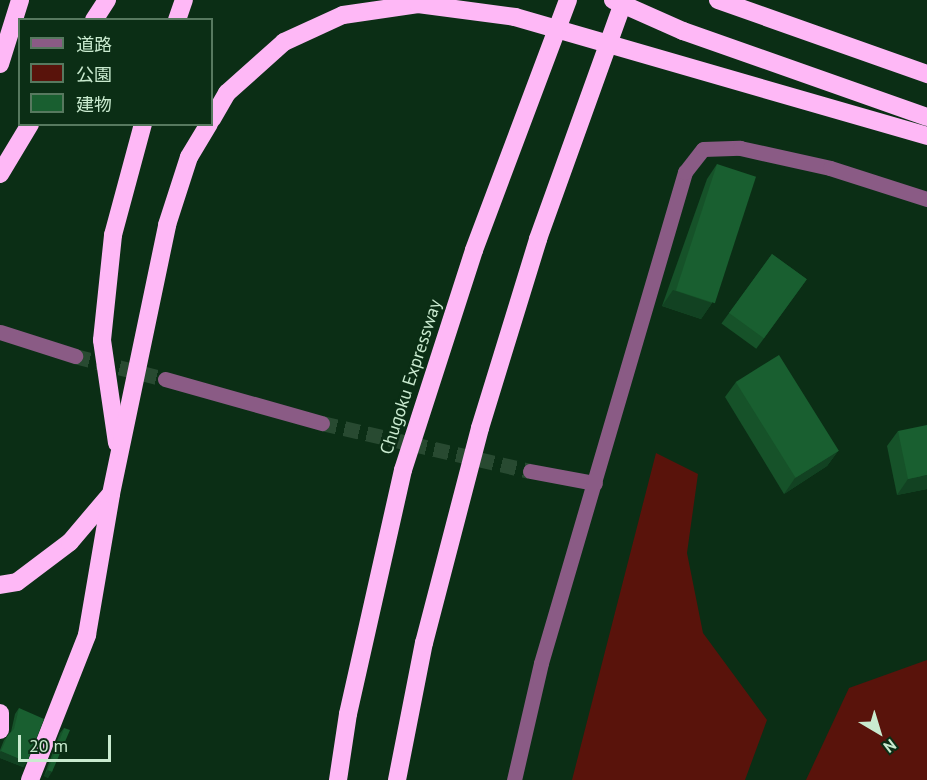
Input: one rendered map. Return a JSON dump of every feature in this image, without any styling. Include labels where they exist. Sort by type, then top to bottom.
[{"type":"highway","points":[[0,64],[20,0]]},
{"type":"highway","points":[[95,18],[107,0]]},
{"type":"highway","points":[[178,18],[184,0]]},
{"type":"highway","name":"Chugoku Expressway","points":[[338,780],[348,714],[403,470],[474,250],[568,0]]},
{"type":"highway","points":[[613,0],[683,30],[927,117]]},
{"type":"highway","points":[[397,780],[424,644],[480,428],[538,239],[624,0]]},
{"type":"highway","points":[[718,0],[927,74]]},
{"type":"highway","points":[[213,117],[227,93],[284,42],[343,15],[418,4],[515,17],[927,136]]},
{"type":"highway","points":[[0,174],[29,126]]},
{"type":"highway","points":[[119,459],[102,340],[113,235],[142,126]]},
{"type":"highway","points":[[30,780],[87,635],[111,495],[167,225],[189,157],[207,126]]},
{"type":"highway","points":[[0,585],[17,582],[70,542],[111,495]]},
{"type":"highway","points":[[0,713],[0,730]]},
{"type":"highway","points":[[330,780],[348,714]]},
{"type":"street","points":[[514,780],[541,663],[685,172],[703,149],[740,148],[830,168],[927,199]]},
{"type":"street","points":[[0,332],[75,356]]},
{"type":"street","points":[[165,379],[322,423]]},
{"type":"street","points":[[530,471],[595,483]]},
{"type":"green space","points":[[656,453],[698,474],[687,553],[703,633],[767,720],[745,780],[572,780]]},
{"type":"green space","points":[[927,660],[927,780],[806,780],[849,688]]},
{"type":"building","points":[[717,164],[756,177],[715,303],[676,290]]},
{"type":"building","points":[[772,254],[807,279],[764,338],[729,313]]},
{"type":"building","points":[[779,355],[839,451],[796,478],[736,382]]},
{"type":"building","points":[[927,425],[927,475],[908,479],[898,431]]},
{"type":"building","points":[[19,708],[44,719],[27,762],[1,751],[8,735],[14,729]]},
{"type":"building","points":[[64,728],[70,730],[52,772],[48,770]]},
{"type":"tunnel","points":[[75,356],[165,379]]},
{"type":"tunnel","points":[[322,423],[530,471]]}]
